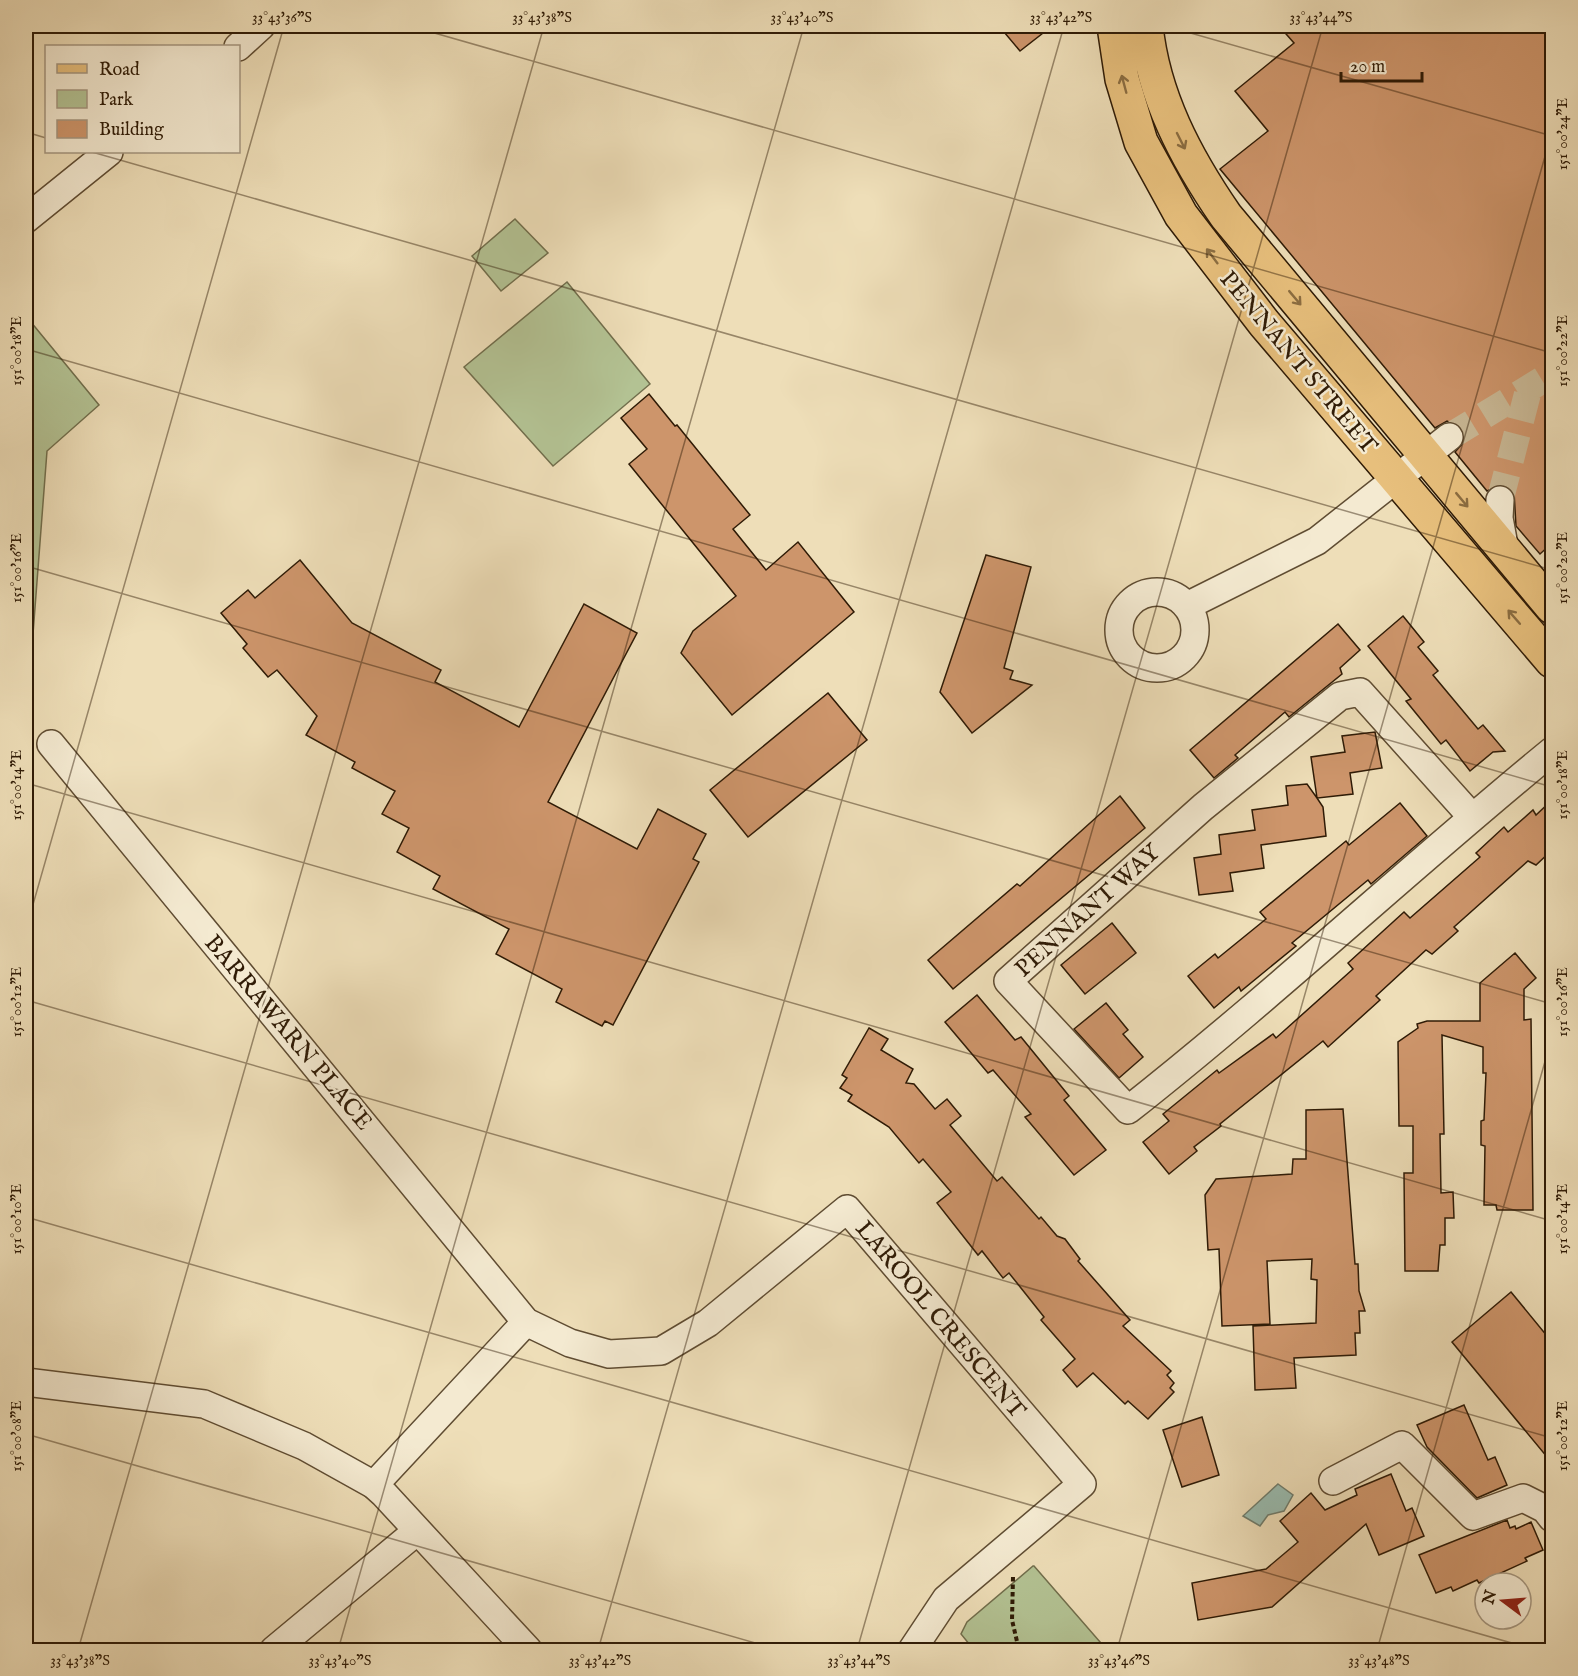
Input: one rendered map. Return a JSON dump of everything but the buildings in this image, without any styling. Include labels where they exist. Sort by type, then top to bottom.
[{"type":"main road","name":"PENNANT STREET","points":[[1114,26],[1122,79],[1141,142],[1181,215],[1264,324],[1552,661]]},
{"type":"main road","name":"PENNANT STREET","points":[[1146,26],[1148,43],[1169,119],[1197,173],[1226,216],[1436,446],[1505,551],[1552,607]]},
{"type":"street","points":[[240,45],[261,26]]},
{"type":"street","points":[[26,219],[108,153]]},
{"type":"street","points":[[1187,606],[1317,541],[1436,446]]},
{"type":"street","points":[[1500,500],[1499,518],[1505,551]]},
{"type":"street","name":"PENNANT WAY","points":[[1472,817],[1360,692],[1340,696],[1203,807],[1008,981],[1128,1110],[1225,1034],[1472,817],[1552,751]]},
{"type":"street","name":"BARRAWARN PLACE","points":[[51,744],[526,1322]]},
{"type":"street","name":"LAROOL CRESCENT","points":[[526,1322],[570,1343],[609,1354],[662,1351],[708,1323],[847,1209],[1082,1484],[1014,1539],[946,1599],[912,1650]]},
{"type":"street","points":[[374,1485],[526,1322]]},
{"type":"street","points":[[26,1382],[204,1404],[304,1446],[374,1485],[528,1650]]},
{"type":"street","points":[[1333,1481],[1402,1445],[1473,1516],[1523,1498],[1545,1509],[1552,1518]]},
{"type":"street","points":[[274,1650],[417,1531]]},
{"type":"path","points":[[1014,1539],[1012,1620],[1019,1650]]},
{"type":"green space","points":[[515,219],[548,253],[501,291],[472,256]]},
{"type":"green space","points":[[567,282],[650,384],[553,466],[464,367]]},
{"type":"green space","points":[[26,316],[99,405],[47,451],[30,673],[26,676]]},
{"type":"green space","points":[[1033,1566],[1107,1650],[974,1650],[961,1634],[967,1622]]},
{"type":"water","points":[[1278,1484],[1293,1495],[1284,1511],[1268,1515],[1260,1526],[1243,1516]]},
{"type":"tunnel","points":[[1449,437],[1552,374]]},
{"type":"tunnel","points":[[1500,500],[1529,388]]}]
